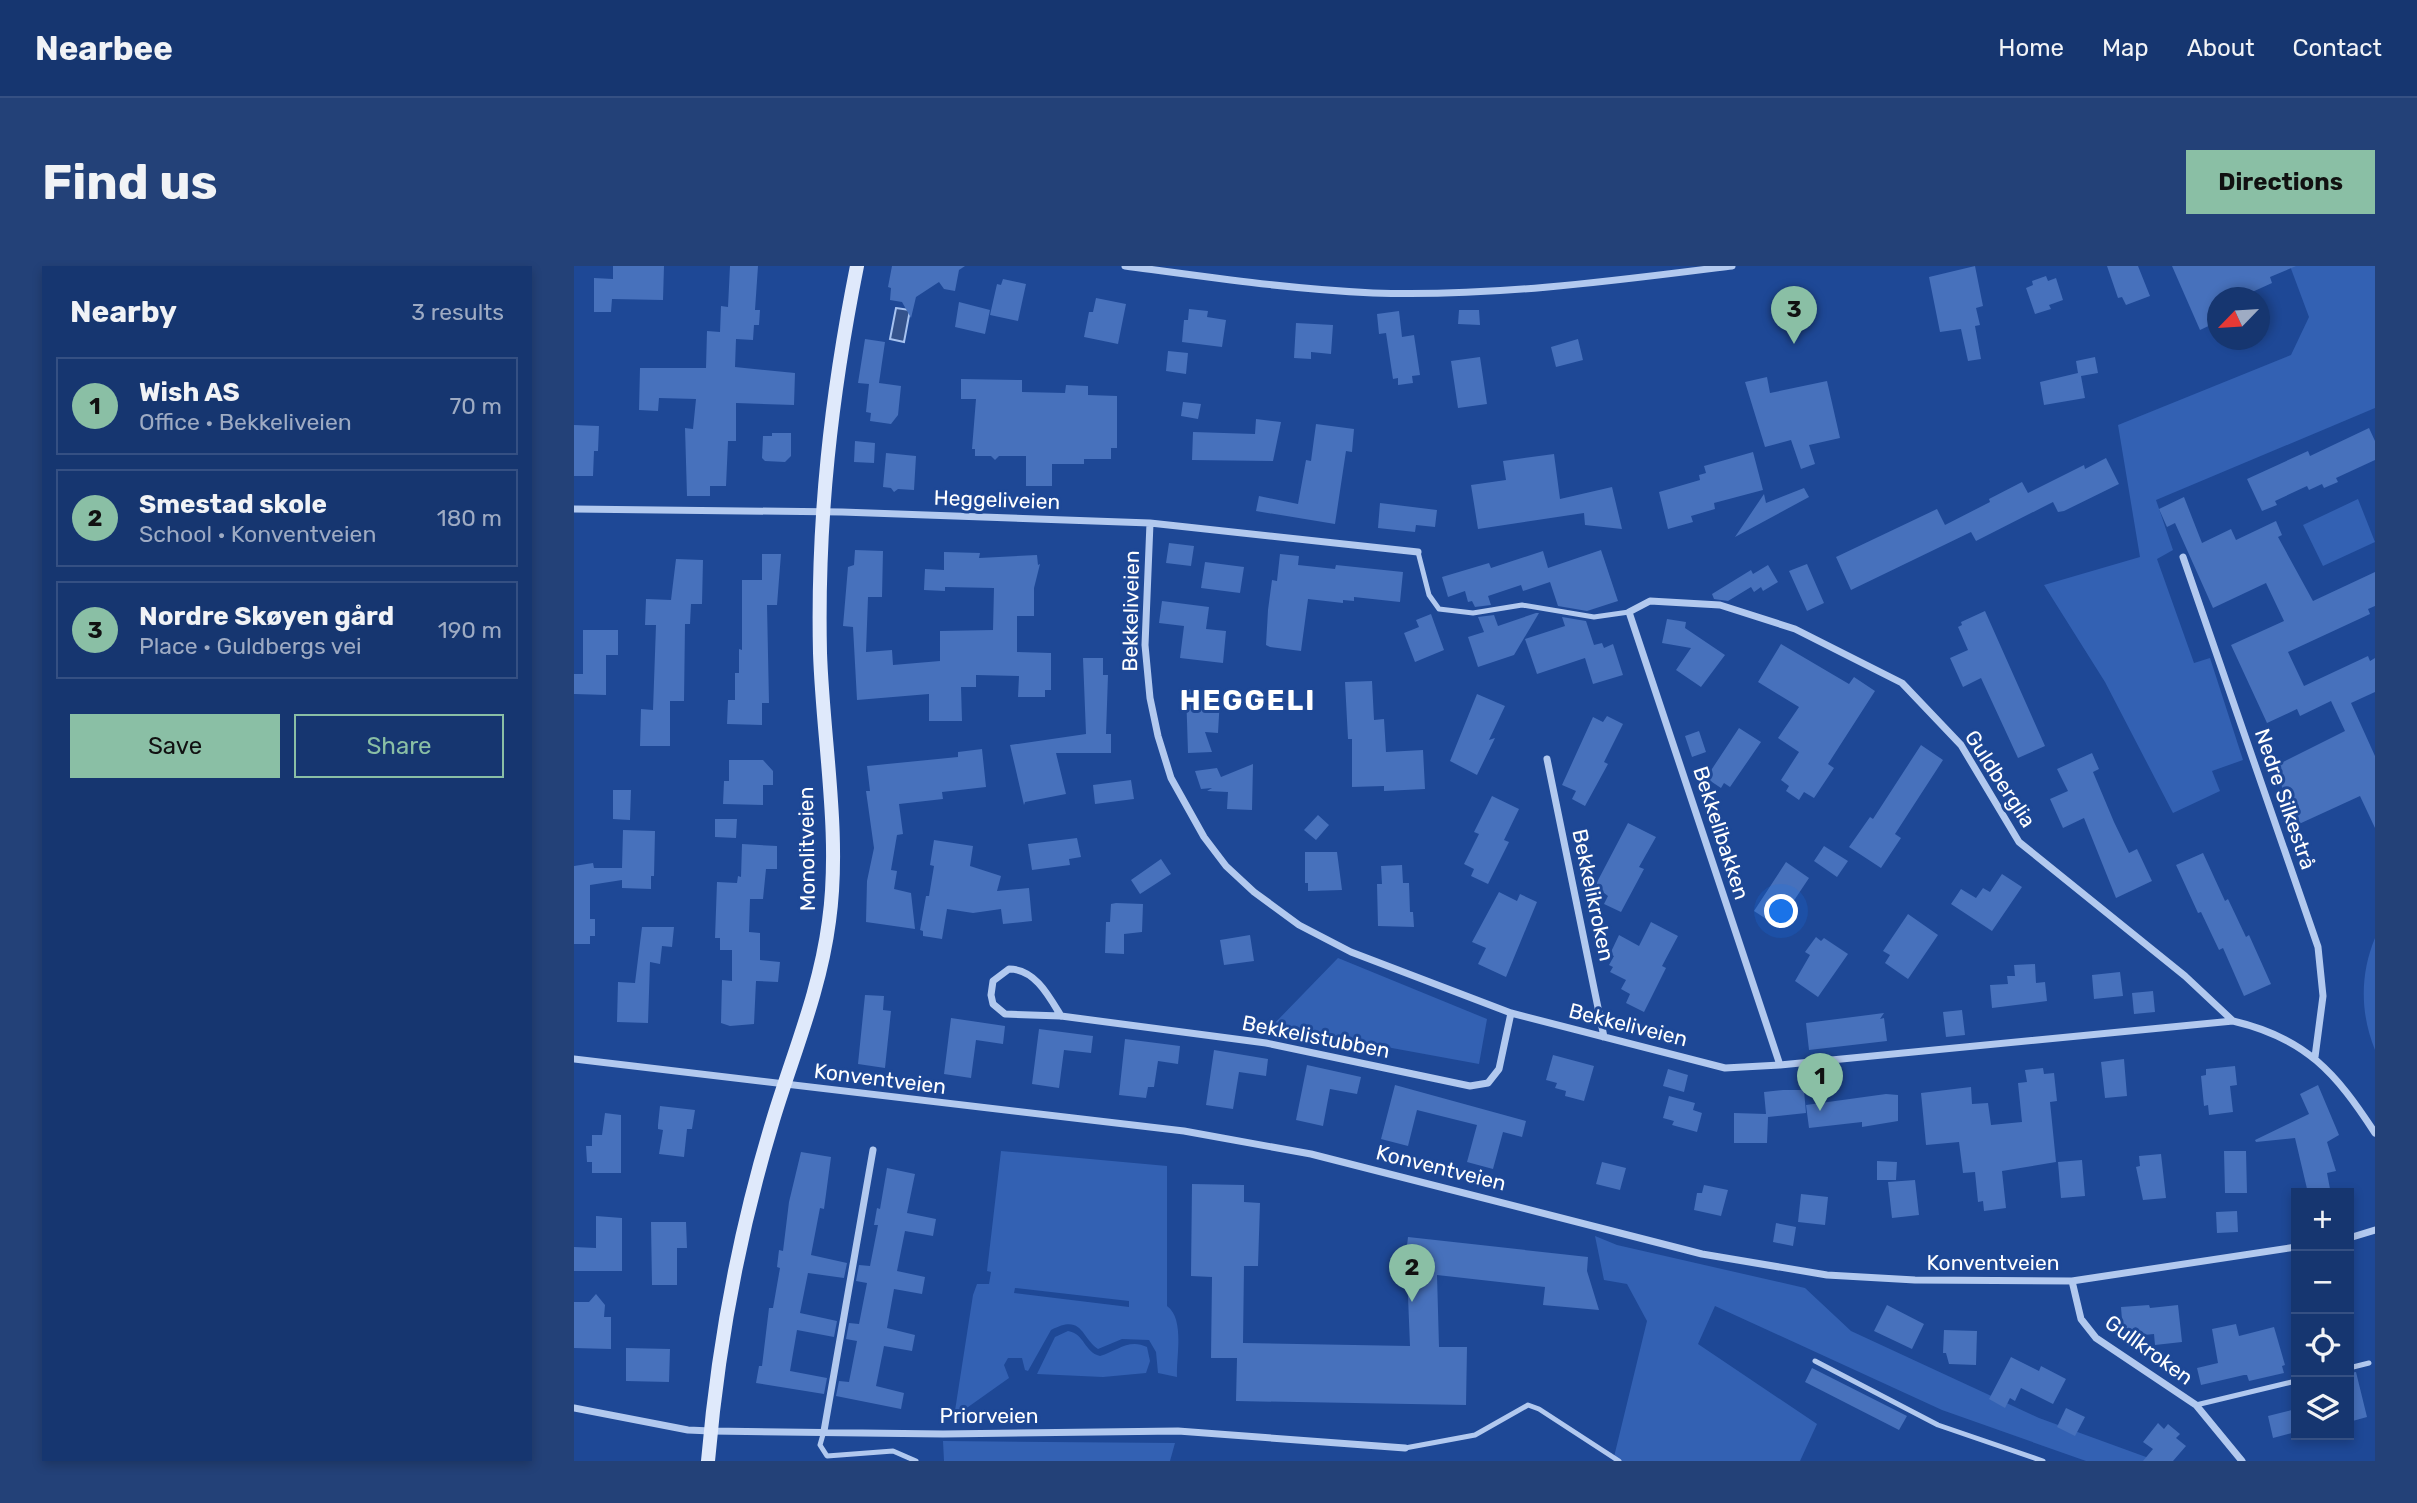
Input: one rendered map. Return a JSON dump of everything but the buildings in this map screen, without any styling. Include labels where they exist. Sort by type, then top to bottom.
[{"type":"street","name":"Monolitveien","points":[[708,1461],[724,1321],[740,1241],[819,978],[832,895],[820,656],[819,569],[829,421],[857,266]]},
{"type":"street","points":[[1125,266],[1224,281],[1315,289],[1433,293],[1574,285],[1732,266]]},
{"type":"street","name":"Heggeliveien","points":[[574,509],[822,512],[1150,523],[1418,552]]},
{"type":"street","name":"Bekkeliveien","points":[[1150,523],[1145,645],[1150,698],[1171,778],[1213,849],[1254,892],[1323,939],[1511,1013],[1725,1068],[2233,1021],[2261,1028],[2315,1057],[2336,1077],[2375,1133]]},
{"type":"street","name":"Nedre Silkestrå","points":[[2183,557],[2318,947],[2323,996],[2315,1057]]},
{"type":"street","name":"Guldberglia","points":[[1629,612],[1650,601],[1720,605],[1795,629],[1902,683],[1961,745],[2019,842],[2185,976],[2233,1021]]},
{"type":"street","name":"Bekkelibakken","points":[[1629,612],[1780,1065]]},
{"type":"street","name":"Bekkelikroken","points":[[1547,759],[1604,1037]]},
{"type":"street","name":"Bekkelistubben","points":[[1061,1016],[1040,984],[1022,971],[1003,971],[993,981],[990,996],[993,1004],[1005,1014],[1061,1016],[1266,1043],[1480,1086],[1488,1083],[1499,1069],[1511,1013]]},
{"type":"street","name":"Konventveien","points":[[574,1059],[1184,1132],[1272,1146],[1399,1175],[1702,1254],[1793,1270],[1916,1280],[2072,1281],[2291,1248]]},
{"type":"street","points":[[824,1431],[873,1150]]},
{"type":"street","points":[[2354,1236],[2375,1230]]},
{"type":"street","name":"Gullkroken","points":[[2072,1281],[2081,1318],[2096,1338],[2196,1405],[2242,1461]]},
{"type":"street","name":"Priorveien","points":[[574,1408],[688,1430],[943,1434],[1178,1431],[1405,1448]]},
{"type":"lane","points":[[1418,552],[1429,595],[1439,609],[1473,613],[1522,604],[1594,617],[1629,612]]},
{"type":"lane","points":[[1815,1362],[1938,1424],[2043,1461]]},
{"type":"lane","points":[[2354,1367],[2369,1363]]},
{"type":"lane","name":"Gullkroken","points":[[2196,1405],[2291,1382]]},
{"type":"lane","points":[[1405,1448],[1475,1435],[1528,1405],[1539,1409],[1619,1461]]},
{"type":"lane","points":[[824,1431],[820,1445],[827,1456],[893,1451],[916,1461]]},
{"type":"shaded area","points":[[2290,266],[2375,266],[2375,408],[2156,500],[2173,550],[2157,559],[2194,663],[2210,658],[2243,760],[2212,771],[2220,791],[2173,813],[2105,682],[2044,585],[2140,557],[2118,425],[2291,355],[2309,317]]},
{"type":"shaded area","points":[[896,308],[910,310],[904,342],[890,339]]},
{"type":"shaded area","points":[[2358,499],[2375,542],[2323,566],[2303,525]]},
{"type":"shaded area","points":[[2375,938],[2375,1050],[2364,1008],[2364,980]]},
{"type":"shaded area","points":[[1338,958],[1487,1019],[1479,1064],[1272,1026]]},
{"type":"shaded area","points":[[1001,1151],[1167,1166],[1167,1306],[1173,1312],[1178,1329],[1177,1377],[1158,1373],[1156,1352],[1149,1340],[1122,1339],[1098,1349],[1080,1329],[1069,1324],[1062,1325],[1051,1330],[1028,1371],[1025,1370],[1022,1358],[1008,1358],[1004,1365],[1009,1378],[954,1417],[973,1295],[977,1284],[989,1284],[991,1272],[987,1271]],"holes":[[[1015,1288],[1129,1301],[1129,1307],[1014,1293]]]},
{"type":"shaded area","points":[[1595,1236],[1617,1245],[1805,1288],[1851,1331],[2039,1418],[2157,1461],[2086,1461],[1942,1410],[1715,1306],[1698,1344],[1817,1424],[1800,1461],[1613,1461],[1647,1321],[1627,1284],[1604,1280]]},
{"type":"shaded area","points":[[1068,1331],[1078,1336],[1091,1351],[1100,1356],[1134,1344],[1147,1347],[1150,1361],[1146,1373],[1103,1377],[1037,1374],[1055,1337]]},
{"type":"shaded area","points":[[943,1441],[1175,1443],[1170,1461],[944,1461]]},
{"type":"place","name":"Nordre Skøyen gård","points":[[1794,344]]},
{"type":"place","name":"Wish AS","points":[[1820,1111]]},
{"type":"place","name":"Smestad skole","points":[[1412,1302]]},
{"type":"district","name":"HEGGELI","points":[[1248,700]]}]
